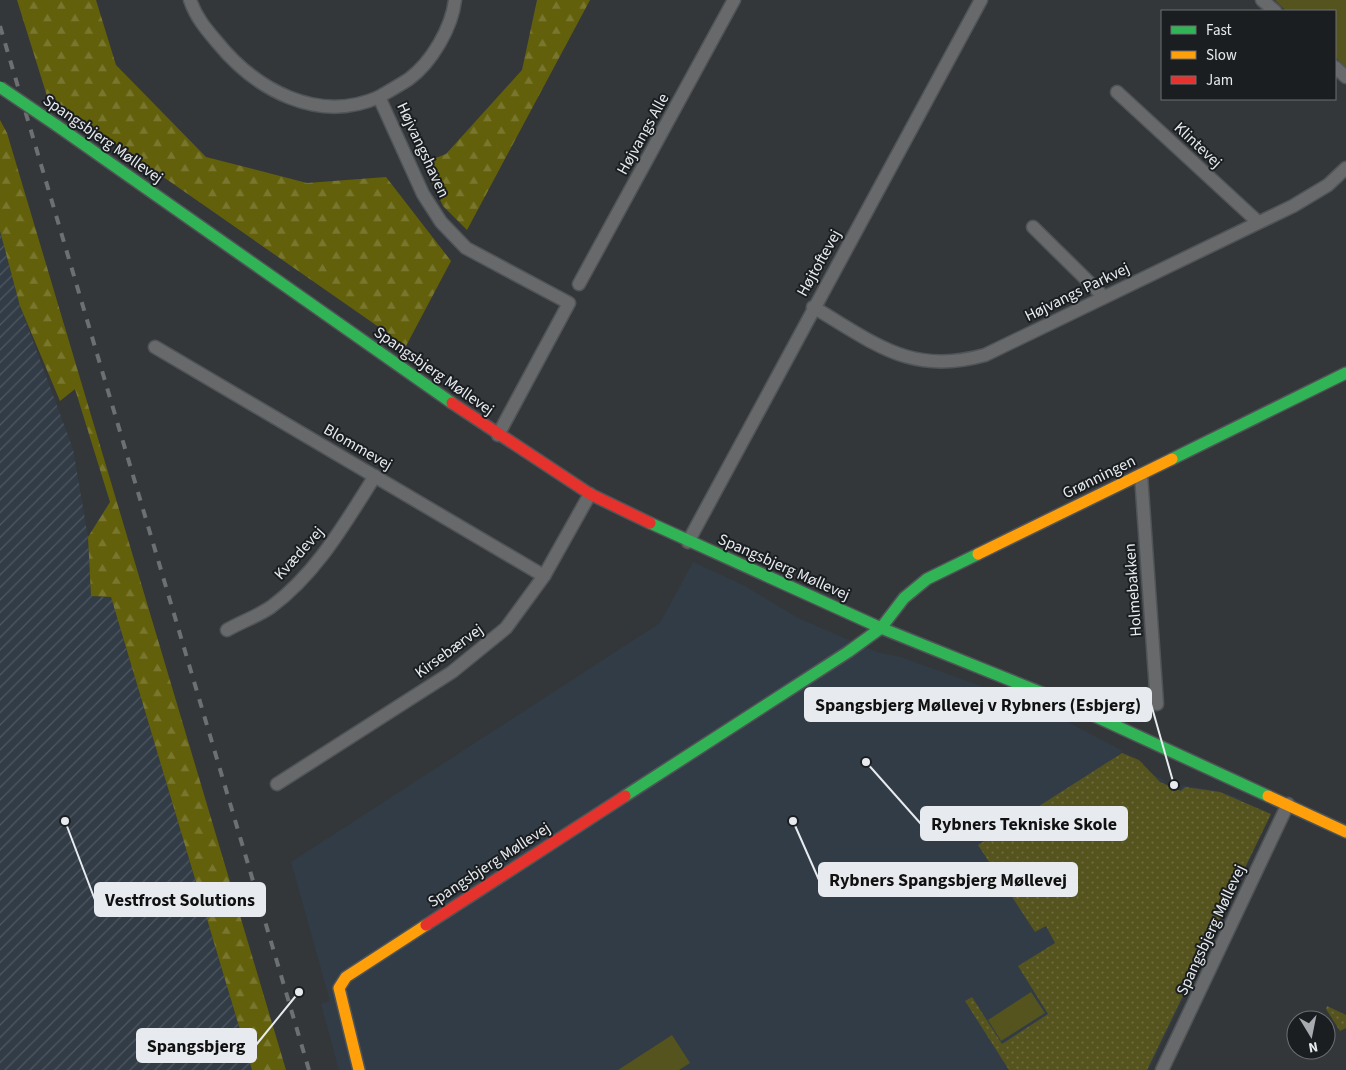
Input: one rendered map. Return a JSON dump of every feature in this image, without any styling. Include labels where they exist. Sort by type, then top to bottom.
[{"type":"street","points":[[190,0],[196,17],[228,56],[267,88],[298,102],[330,106],[366,102],[379,96]]},
{"type":"street","name":"Højvangshaven","points":[[455,0],[453,17],[437,48],[411,78],[379,96],[423,194],[441,222],[466,248],[568,303],[498,435]]},
{"type":"street","name":"Højvangs Alle","points":[[579,284],[734,0]]},
{"type":"street","name":"Højtoftevej","points":[[688,542],[813,307],[981,0]]},
{"type":"street","points":[[1262,0],[1273,10]]},
{"type":"street","points":[[1336,68],[1346,77]]},
{"type":"street","name":"Spangsbjerg Møllevej","points":[[0,87],[498,435],[590,494],[688,542],[881,628],[1062,701],[1346,832]]},
{"type":"street","name":"Klintevej","points":[[1116,92],[1258,222]]},
{"type":"street","name":"Højvangs Parkvej","points":[[813,307],[899,356],[920,361],[942,363],[964,361],[985,355],[1293,206],[1321,189],[1346,168]]},
{"type":"street","points":[[1033,227],[1104,297]]},
{"type":"street","name":"Blommevej","points":[[155,347],[544,576]]},
{"type":"street","name":"Grønningen","points":[[881,628],[904,598],[926,579],[1346,373]]},
{"type":"street","name":"Holmebakken","points":[[1141,475],[1157,704]]},
{"type":"street","name":"Kvædevej","points":[[227,630],[270,607],[298,583],[328,550],[375,476]]},
{"type":"street","name":"Kirsebærvej","points":[[277,784],[452,672],[506,628],[544,576],[590,494]]},
{"type":"street","name":"Spangsbjerg Møllevej","points":[[359,1070],[340,997],[339,988],[346,977],[848,652],[881,628]]},
{"type":"street","name":"Spangsbjerg Møllevej","points":[[1162,1070],[1288,804]]},
{"type":"shaded area","points":[[1275,0],[1346,0],[1346,68],[1336,58],[1336,10],[1285,10]]},
{"type":"shaded area","points":[[0,231],[20,306],[73,449],[88,537],[91,596],[111,597],[252,1070],[0,1070]]},
{"type":"shaded area","points":[[693,562],[743,585],[798,618],[877,652],[901,657],[1022,701],[1066,721],[1123,751],[1110,761],[1154,775],[1166,781],[1165,784],[1179,790],[1182,785],[1218,791],[1242,799],[1221,843],[1251,857],[1149,1070],[339,1070],[321,1004],[330,1001],[291,862],[660,623]]},
{"type":"shaded area","points":[[1122,753],[1139,760],[1160,782],[1181,791],[1185,787],[1220,792],[1271,814],[1147,1070],[1009,1070],[965,1001],[972,997],[1002,1044],[1048,1014],[1018,966],[1055,943],[1046,926],[1035,932],[978,845]]},
{"type":"shaded area","points":[[1031,992],[1045,1013],[1001,1041],[988,1020]]},
{"type":"shaded area","points":[[1327,1006],[1335,1010],[1327,1010]]},
{"type":"shaded area","points":[[1336,1010],[1346,1015],[1346,1028],[1340,1031],[1336,1025]]},
{"type":"shaded area","points":[[672,1035],[690,1063],[679,1070],[618,1070]]},
{"type":"green space","points":[[17,0],[96,0],[116,65],[206,157],[307,183],[386,177],[451,261],[406,346],[47,96]]},
{"type":"green space","points":[[537,0],[590,0],[467,230],[443,206],[423,163],[446,154],[522,70]]},
{"type":"green space","points":[[0,120],[7,133],[286,1070],[252,1070],[111,597],[91,596],[88,537],[110,502],[75,389],[60,401],[20,306],[0,231]]},
{"type":"railway","points":[[0,26],[309,1070]]},
{"type":"traffic: fast","points":[[0,87],[56,125]]},
{"type":"traffic: fast","points":[[56,125],[452,403]]},
{"type":"traffic: fast","points":[[1172,459],[1346,373]]},
{"type":"traffic: fast","points":[[650,523],[881,628],[1062,701],[1268,796]]},
{"type":"traffic: fast","points":[[625,796],[848,652],[881,628],[904,598],[927,579],[978,554]]},
{"type":"traffic: slow","points":[[978,554],[1172,459]]},
{"type":"traffic: slow","points":[[1268,796],[1346,832]]},
{"type":"traffic: slow","points":[[359,1070],[339,988],[346,977],[426,925]]},
{"type":"traffic: jam","points":[[452,403],[590,494],[650,523]]},
{"type":"traffic: jam","points":[[426,925],[625,796]]},
{"type":"place","name":"Rybners Tekniske Skole","points":[[866,762]]},
{"type":"place","name":"Spangsbjerg Møllevej v Rybners (Esbjerg)","points":[[1174,785]]},
{"type":"place","name":"Vestfrost Solutions","points":[[65,821]]},
{"type":"place","name":"Rybners Spangsbjerg Møllevej","points":[[793,821]]},
{"type":"place","name":"Spangsbjerg","points":[[299,992]]}]
